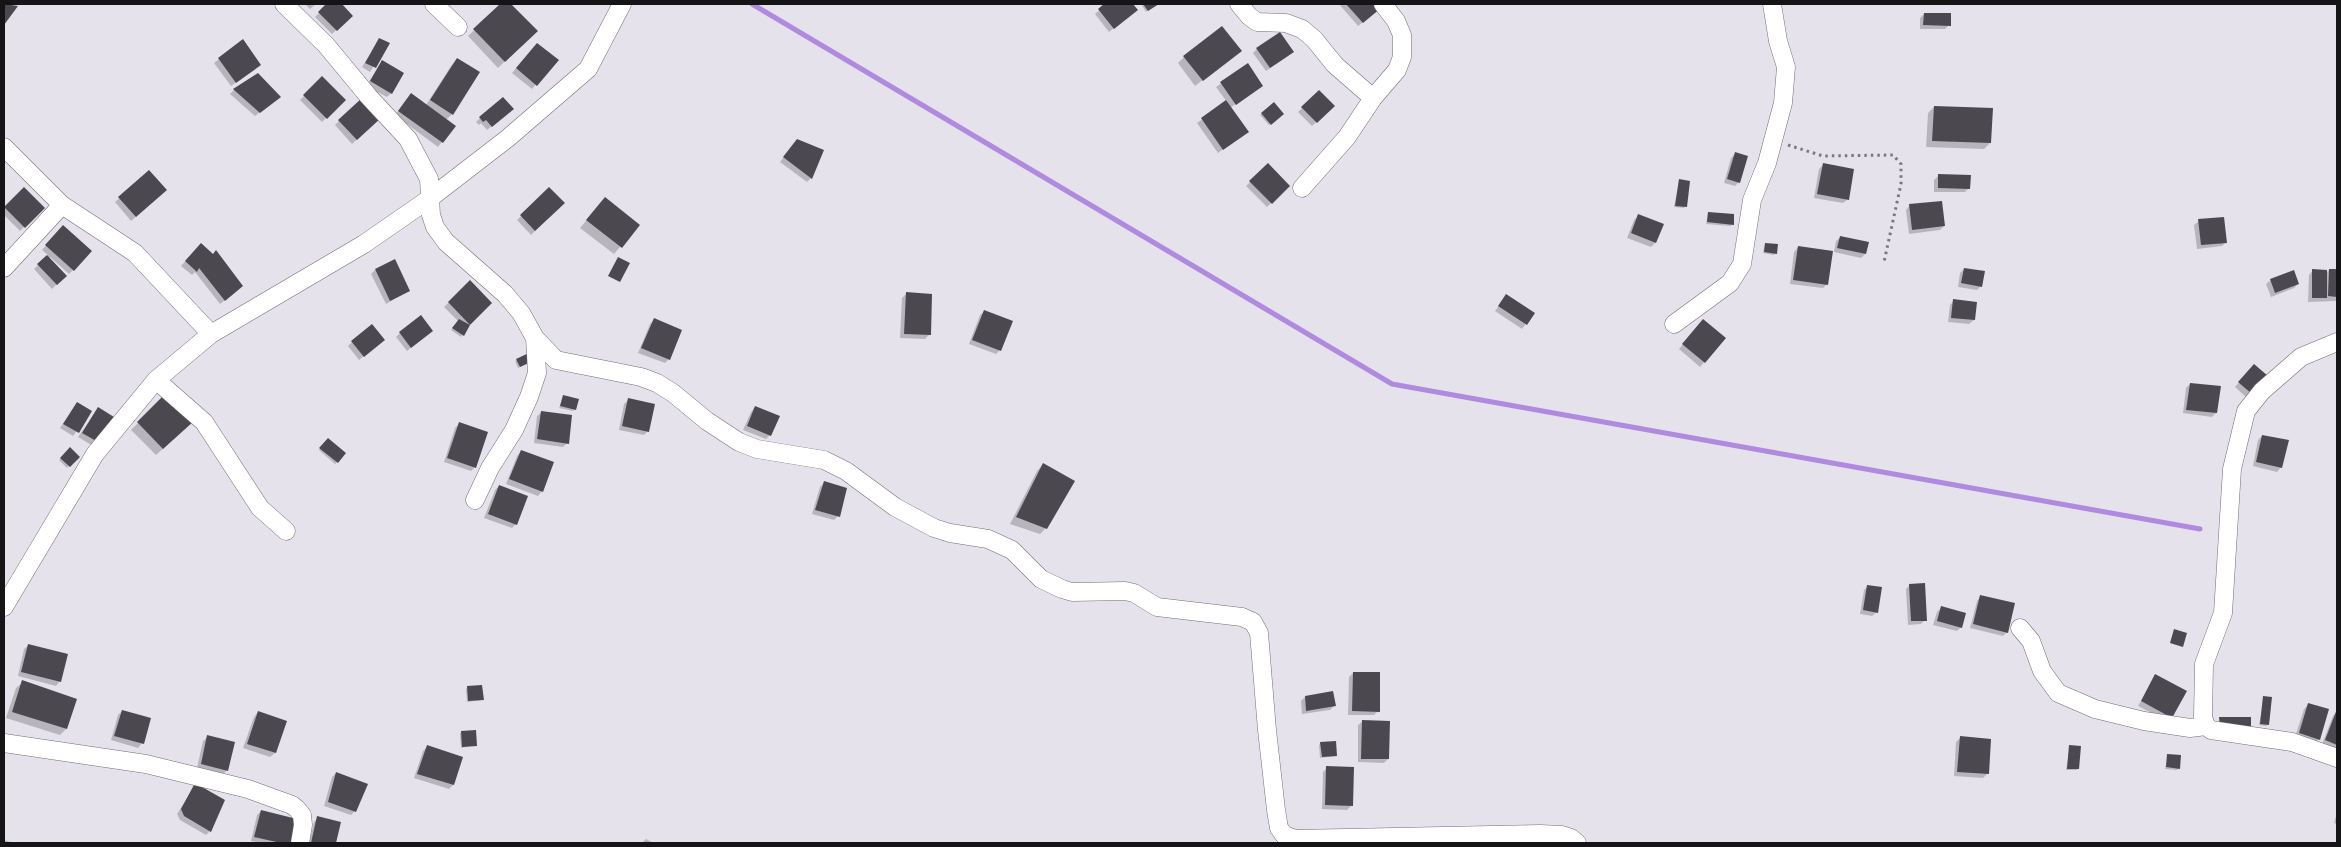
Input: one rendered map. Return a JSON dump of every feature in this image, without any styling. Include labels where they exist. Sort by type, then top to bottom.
[{"type":"street","points":[[284,4],[326,45],[369,97],[408,139],[429,179],[429,199],[435,227],[446,242],[505,294],[521,313],[535,338],[552,357],[561,362],[641,377],[658,383],[738,442],[757,449],[824,460],[846,470],[895,507],[934,528],[950,533],[988,539],[1012,550],[1042,579],[1062,589],[1072,592],[1124,591],[1134,593],[1157,607],[1242,617],[1250,620],[1260,634],[1267,730],[1276,810],[1279,828],[1286,837],[1540,834],[1562,835],[1571,838],[1577,843]]},
{"type":"street","points":[[434,4],[458,28]]},
{"type":"street","points":[[4,607],[10,581],[95,454],[156,380],[211,334],[364,244],[429,199],[508,138],[588,69],[622,4]]},
{"type":"street","points":[[1239,4],[1248,16],[1257,22],[1286,23],[1302,29],[1314,39],[1335,65],[1373,98]]},
{"type":"street","points":[[1302,188],[1347,137],[1373,98],[1397,70],[1402,57],[1402,35],[1396,21],[1383,4]]},
{"type":"street","points":[[1674,324],[1730,283],[1742,264],[1752,200],[1767,163],[1783,103],[1786,66],[1778,41],[1772,4]]},
{"type":"street","points":[[4,148],[62,205],[135,253],[211,334]]},
{"type":"street","points":[[4,268],[62,205]]},
{"type":"street","points":[[475,500],[490,468],[514,430],[529,398],[537,373],[535,338]]},
{"type":"street","points":[[2337,342],[2301,357],[2262,391],[2246,411],[2232,469],[2223,613],[2204,664],[2203,717],[2206,726],[2211,730],[2292,742],[2337,758]]},
{"type":"street","points":[[156,380],[204,422],[260,508],[286,531]]},
{"type":"street","points":[[2020,628],[2031,641],[2042,671],[2058,693],[2095,709],[2144,721],[2190,728],[2206,726]]},
{"type":"street","points":[[4,742],[146,764],[248,789],[292,805],[297,809],[302,815],[304,825],[300,843]]},
{"type":"path","points":[[1774,138],[1794,148],[1823,156],[1893,155],[1901,164],[1901,184],[1884,262]]},
{"type":"building","points":[[4,4],[18,6],[4,25]]},
{"type":"building","points":[[326,4],[342,4],[353,16],[337,31],[318,12]]},
{"type":"building","points":[[500,4],[511,4],[538,31],[505,62],[473,29]]},
{"type":"building","points":[[1104,4],[1133,4],[1138,10],[1114,29],[1098,9]]},
{"type":"building","points":[[1143,4],[1159,4],[1148,11]]},
{"type":"building","points":[[1346,4],[1378,4],[1381,8],[1363,23]]},
{"type":"building","points":[[1924,13],[1951,13],[1951,26],[1923,25]]},
{"type":"building","points":[[1222,26],[1242,51],[1203,81],[1183,56]]},
{"type":"building","points":[[1280,32],[1294,52],[1270,68],[1256,48]]},
{"type":"building","points":[[379,38],[390,43],[376,68],[365,63]]},
{"type":"building","points":[[243,39],[261,65],[236,83],[218,58]]},
{"type":"building","points":[[537,43],[559,60],[537,86],[516,68]]},
{"type":"building","points":[[457,58],[480,72],[453,115],[430,100]]},
{"type":"building","points":[[382,60],[404,73],[392,94],[370,81]]},
{"type":"building","points":[[1248,63],[1263,86],[1236,105],[1220,82]]},
{"type":"building","points":[[258,73],[281,97],[260,113],[233,89]]},
{"type":"building","points":[[322,76],[346,100],[327,119],[303,95]]},
{"type":"building","points":[[1319,90],[1335,106],[1317,123],[1301,107]]},
{"type":"building","points":[[411,93],[456,126],[443,143],[398,111]]},
{"type":"building","points":[[503,97],[514,109],[492,127],[486,120],[483,122],[479,117]]},
{"type":"building","points":[[362,98],[381,118],[357,140],[338,120]]},
{"type":"building","points":[[1226,100],[1249,132],[1223,150],[1201,118]]},
{"type":"building","points":[[1274,102],[1284,114],[1271,125],[1261,113]]},
{"type":"building","points":[[1934,106],[1993,108],[1991,143],[1932,141]]},
{"type":"building","points":[[797,139],[824,150],[812,179],[783,157]]},
{"type":"building","points":[[1735,152],[1748,156],[1740,183],[1727,179]]},
{"type":"building","points":[[1268,163],[1290,186],[1272,204],[1249,181]]},
{"type":"building","points":[[1823,163],[1854,169],[1849,200],[1817,194]]},
{"type":"building","points":[[149,170],[167,190],[136,217],[118,197]]},
{"type":"building","points":[[1938,174],[1971,175],[1970,189],[1938,188]]},
{"type":"building","points":[[1679,179],[1690,181],[1687,207],[1675,206]]},
{"type":"building","points":[[24,187],[45,208],[25,228],[4,207]]},
{"type":"building","points":[[549,187],[565,203],[535,231],[520,215]]},
{"type":"building","points":[[605,197],[640,225],[622,248],[586,220]]},
{"type":"building","points":[[1942,201],[1945,226],[1912,230],[1909,204]]},
{"type":"building","points":[[1708,212],[1734,214],[1734,225],[1707,222]]},
{"type":"building","points":[[1638,214],[1664,224],[1656,243],[1631,233]]},
{"type":"building","points":[[2224,217],[2227,243],[2201,245],[2198,219]]},
{"type":"building","points":[[63,225],[92,251],[74,271],[45,245]]},
{"type":"building","points":[[1840,236],[1869,242],[1866,254],[1837,248]]},
{"type":"building","points":[[201,243],[213,254],[216,250],[243,286],[225,301],[199,268],[197,272],[185,261]]},
{"type":"building","points":[[1765,243],[1778,244],[1777,254],[1764,252]]},
{"type":"building","points":[[1798,246],[1833,251],[1828,285],[1793,280]]},
{"type":"building","points":[[47,255],[67,276],[57,285],[37,264]]},
{"type":"building","points":[[618,257],[630,263],[620,282],[608,276]]},
{"type":"building","points":[[395,259],[410,291],[390,301],[375,269]]},
{"type":"building","points":[[1964,268],[1985,271],[1982,287],[1961,283]]},
{"type":"building","points":[[2312,269],[2327,270],[2327,298],[2312,298]]},
{"type":"building","points":[[2329,269],[2337,269],[2337,297],[2328,296]]},
{"type":"building","points":[[2294,270],[2299,284],[2275,293],[2270,279]]},
{"type":"building","points":[[470,280],[492,303],[470,325],[448,302]]},
{"type":"building","points":[[906,292],[932,294],[931,335],[904,334]]},
{"type":"building","points":[[1506,294],[1535,313],[1527,325],[1498,306]]},
{"type":"building","points":[[1953,299],[1977,302],[1975,320],[1951,318]]},
{"type":"building","points":[[984,310],[1013,321],[1001,351],[972,340]]},
{"type":"building","points":[[421,315],[433,331],[411,348],[399,332]]},
{"type":"building","points":[[654,318],[682,330],[670,360],[641,348]]},
{"type":"building","points":[[459,319],[470,325],[464,336],[452,328]]},
{"type":"building","points":[[1703,319],[1726,338],[1705,363],[1682,344]]},
{"type":"building","points":[[372,324],[385,340],[364,357],[351,341]]},
{"type":"building","points":[[531,352],[535,360],[520,367],[516,359]]},
{"type":"building","points":[[2254,364],[2268,376],[2252,394],[2238,382]]},
{"type":"building","points":[[2190,383],[2221,386],[2217,413],[2186,410]]},
{"type":"building","points":[[563,395],[579,399],[576,410],[560,406]]},
{"type":"building","points":[[162,397],[194,421],[163,449],[137,422]]},
{"type":"building","points":[[628,398],[655,404],[649,432],[622,426]]},
{"type":"building","points":[[77,402],[92,411],[79,433],[63,424]]},
{"type":"building","points":[[755,406],[780,416],[771,436],[747,426]]},
{"type":"building","points":[[98,407],[114,417],[98,442],[82,433]]},
{"type":"building","points":[[541,411],[572,415],[569,444],[537,439]]},
{"type":"building","points":[[459,422],[488,432],[476,468],[447,458]]},
{"type":"building","points":[[2262,435],[2289,440],[2282,468],[2256,462]]},
{"type":"building","points":[[328,438],[346,453],[338,463],[319,448]]},
{"type":"building","points":[[70,447],[80,457],[70,467],[60,458]]},
{"type":"building","points":[[521,450],[554,462],[543,492],[509,479]]},
{"type":"building","points":[[1043,463],[1075,481],[1047,529],[1016,517]]},
{"type":"building","points":[[824,481],[847,488],[840,517],[815,510]]},
{"type":"building","points":[[499,485],[528,496],[517,525],[488,514]]},
{"type":"building","points":[[1925,583],[1927,621],[1911,621],[1909,584]]},
{"type":"building","points":[[1867,585],[1882,587],[1878,613],[1863,610]]},
{"type":"building","points":[[1980,595],[2015,603],[2008,633],[1973,624]]},
{"type":"building","points":[[1941,606],[1966,613],[1962,628],[1937,621]]},
{"type":"building","points":[[2174,629],[2187,633],[2183,647],[2170,643]]},
{"type":"building","points":[[28,644],[68,654],[61,682],[21,672]]},
{"type":"building","points":[[1353,672],[1380,672],[1380,712],[1352,711]]},
{"type":"building","points":[[2155,674],[2187,691],[2172,718],[2141,701]]},
{"type":"building","points":[[22,680],[77,699],[67,729],[12,712]]},
{"type":"building","points":[[482,685],[484,700],[468,701],[467,686]]},
{"type":"building","points":[[1333,691],[1336,706],[1306,711],[1305,696]]},
{"type":"building","points":[[2263,696],[2272,697],[2269,725],[2260,724]]},
{"type":"building","points":[[2308,703],[2329,709],[2320,740],[2299,733]]},
{"type":"building","points":[[2337,709],[2337,745],[2325,740]]},
{"type":"building","points":[[122,710],[151,718],[144,744],[114,736]]},
{"type":"building","points":[[258,711],[287,721],[276,753],[247,744]]},
{"type":"building","points":[[2219,717],[2251,717],[2251,729],[2220,729]]},
{"type":"building","points":[[1362,720],[1390,721],[1389,759],[1361,759]]},
{"type":"building","points":[[476,730],[477,746],[462,747],[461,731]]},
{"type":"building","points":[[207,735],[235,742],[228,771],[201,764]]},
{"type":"building","points":[[1960,736],[1991,739],[1989,774],[1957,772]]},
{"type":"building","points":[[1336,741],[1337,756],[1322,757],[1320,742]]},
{"type":"building","points":[[427,745],[463,757],[454,785],[417,774]]},
{"type":"building","points":[[2069,745],[2081,746],[2079,769],[2067,769]]},
{"type":"building","points":[[2167,754],[2181,755],[2180,769],[2166,767]]},
{"type":"building","points":[[1326,766],[1354,767],[1353,806],[1325,805]]},
{"type":"building","points":[[336,772],[368,784],[356,812],[328,802]]},
{"type":"building","points":[[195,783],[225,800],[211,832],[184,816],[181,809]]},
{"type":"building","points":[[261,810],[297,819],[291,843],[281,843],[254,837]]},
{"type":"building","points":[[317,816],[341,822],[336,843],[311,843]]},
{"type":"waterway","points":[[752,4],[1392,384],[2200,529]]}]
